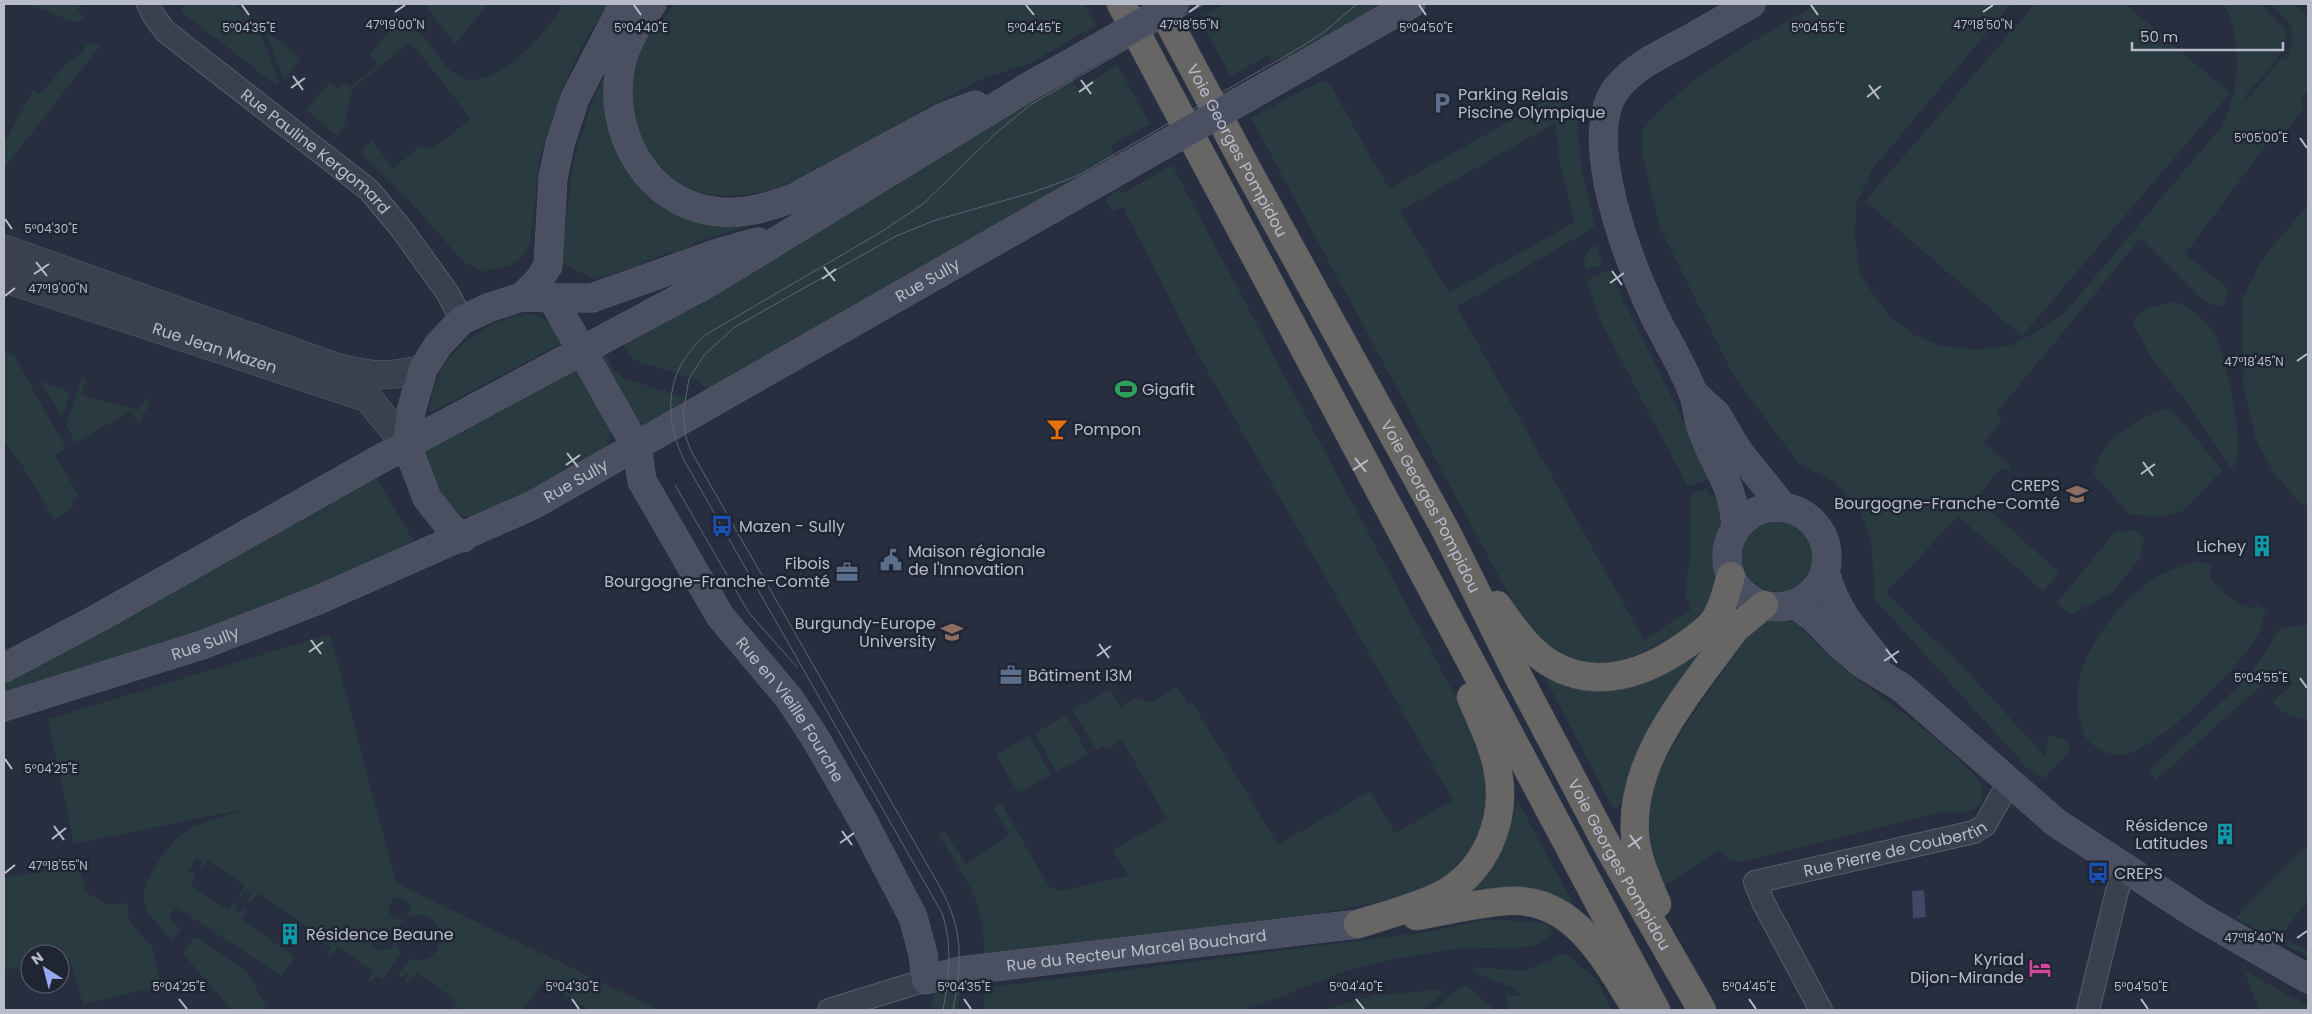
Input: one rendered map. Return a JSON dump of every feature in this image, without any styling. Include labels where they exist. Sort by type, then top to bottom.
[{"type":"highway","points":[[1121,4],[1656,1010]]},
{"type":"highway","name":"Voie Georges Pompidou","points":[[1159,4],[1246,167],[1446,531],[1517,674],[1607,845],[1697,1001]]},
{"type":"highway","points":[[1446,531],[1516,632],[1552,665],[1582,676],[1595,678],[1627,674],[1663,660],[1680,649],[1707,629],[1715,620],[1730,576]]},
{"type":"highway","points":[[1697,1001],[1638,852],[1635,835],[1638,794],[1648,760],[1684,700],[1735,628],[1764,605]]},
{"type":"highway","points":[[1358,924],[1425,902],[1456,886],[1474,867],[1493,836],[1500,799],[1499,774],[1490,743],[1453,655],[1457,637]]},
{"type":"highway","points":[[1358,924],[1509,901],[1525,902],[1553,909],[1568,918],[1597,948],[1637,1010]]},
{"type":"main road","points":[[522,297],[538,282],[548,266],[553,178],[570,113],[586,74],[624,4]]},
{"type":"main road","points":[[652,4],[631,39],[622,60],[618,90],[622,129],[638,163],[659,186],[687,205],[707,210],[741,212],[756,210],[796,197],[943,117],[1026,88]]},
{"type":"main road","points":[[4,668],[100,617],[406,446],[708,283],[1026,88],[1175,4]]},
{"type":"main road","name":"Rue Sully","points":[[4,707],[202,645],[318,600],[463,538],[533,505],[637,448],[1411,4]]},
{"type":"main road","points":[[1736,528],[1754,512],[1768,508],[1783,507],[1797,511],[1810,518],[1819,529],[1825,543],[1827,557],[1825,572],[1819,585],[1809,596],[1795,604],[1779,607],[1764,605],[1744,594],[1730,576],[1727,552],[1736,528],[1735,509],[1729,486],[1701,429],[1694,393],[1654,314],[1633,262],[1606,173],[1602,146],[1605,114],[1611,98],[1632,72],[1751,4]]},
{"type":"main road","points":[[463,538],[450,526],[427,498],[406,446],[412,411],[423,369],[439,344],[462,320],[490,307],[522,297],[592,298],[721,252],[789,233]]},
{"type":"main road","points":[[552,298],[637,448]]},
{"type":"main road","points":[[1694,393],[1716,414],[1738,450],[1783,507]]},
{"type":"main road","name":"Rue en Vieille Fourche","points":[[637,448],[642,481],[720,616],[789,698],[814,736],[862,819],[913,918],[923,954],[926,980]]},
{"type":"main road","points":[[1825,572],[1830,590],[1846,622],[1901,687],[2055,822],[2197,915],[2308,978]]},
{"type":"main road","points":[[1795,604],[1815,619],[1863,664],[1901,687]]},
{"type":"main road","name":"Rue du Recteur Marcel Bouchard","points":[[926,980],[960,971],[1358,924]]},
{"type":"street","name":"Rue Pauline Kergomard","points":[[148,4],[154,16],[166,31],[369,190],[400,227],[462,320]]},
{"type":"street","name":"Rue Jean Mazen","points":[[4,249],[335,367],[379,376],[396,375],[423,369]]},
{"type":"street","name":"Rue Jean Mazen","points":[[14,282],[368,398],[406,446]]},
{"type":"street","points":[[14,282],[100,283]]},
{"type":"street","name":"Rue Pierre de Coubertin","points":[[1821,1010],[1764,904],[1755,882],[1974,832],[1985,825],[2009,782]]},
{"type":"street","points":[[2088,1010],[2117,891],[2125,868]]},
{"type":"street","name":"Rue du Recteur Marcel Bouchard","points":[[829,1010],[926,980]]},
{"type":"shaded area","points":[[29,4],[82,4],[76,11],[84,17],[77,23]]},
{"type":"shaded area","points":[[186,4],[234,4],[256,22],[279,82],[276,85],[180,11]]},
{"type":"shaded area","points":[[425,4],[488,4],[455,44]]},
{"type":"shaded area","points":[[562,4],[608,4],[582,46],[564,84],[540,157],[530,245],[520,259],[507,266],[482,272],[464,262],[407,198],[361,153],[372,139],[393,169],[420,146],[431,150],[471,119],[418,51],[408,44],[352,89],[345,124],[338,137],[306,110],[330,82],[338,88],[344,83],[350,87],[379,64],[370,55],[398,19],[418,31],[450,70],[456,75],[470,80],[485,77],[501,70],[517,58],[545,30],[556,16]]},
{"type":"shaded area","points":[[675,4],[1084,4],[1096,25],[1031,63],[982,79],[801,178],[780,187],[750,194],[716,195],[694,190],[677,181],[656,162],[643,146],[635,130],[631,95],[638,59],[651,24],[664,18]]},
{"type":"shaded area","points":[[1224,4],[1388,4],[1281,65],[1278,58],[1272,61],[1268,55],[1231,77],[1199,18]]},
{"type":"shaded area","points":[[1816,4],[2011,4],[1873,168],[1856,204],[1855,236],[1860,273],[1874,296],[1891,317],[1915,335],[1941,346],[1979,350],[2012,345],[2042,329],[2067,310],[2222,126],[2234,94],[2237,67],[2235,34],[2224,4],[2260,4],[2278,21],[2287,33],[2277,59],[2245,96],[2244,104],[2281,58],[2285,60],[2290,50],[2293,35],[2291,29],[2284,17],[2270,4],[2294,4],[2308,16],[2308,90],[2301,99],[2301,104],[2305,107],[2285,133],[2279,128],[2185,254],[2228,288],[2224,305],[2217,307],[2201,298],[2141,238],[1996,413],[2002,420],[1984,442],[2011,467],[2008,471],[2001,468],[1976,498],[2060,573],[2043,591],[1958,516],[1886,593],[1964,668],[2045,756],[2048,736],[2061,738],[2068,743],[2069,752],[2044,779],[2026,767],[1875,599],[1871,540],[1858,507],[1833,481],[1798,463],[1734,376],[1660,227],[1642,153],[1642,131],[1657,112],[1692,82],[1747,45]]},
{"type":"shaded area","points":[[2035,4],[2126,4],[2230,93],[2022,336],[1865,201]]},
{"type":"shaded area","points":[[265,30],[301,58],[284,80]]},
{"type":"shaded area","points":[[88,42],[101,45],[4,168],[4,144],[33,90],[40,94],[67,63],[82,53]]},
{"type":"shaded area","points":[[1117,65],[1150,124],[1110,146],[1118,160],[709,394],[702,383],[695,379],[633,360],[622,342],[1069,75],[1077,89]]},
{"type":"shaded area","points":[[607,71],[642,183],[772,218],[693,244],[674,257],[671,251],[640,265],[594,280],[561,262],[573,161],[591,104]]},
{"type":"shaded area","points":[[1323,80],[1331,86],[1389,189],[1558,94],[1565,115],[1574,112],[1577,115],[1581,167],[1595,227],[1457,307],[1644,640],[1691,609],[1685,594],[1690,554],[1691,494],[1706,488],[1710,496],[1723,492],[1724,522],[1714,551],[1714,587],[1706,606],[1689,624],[1669,638],[1639,654],[1618,661],[1598,663],[1580,661],[1563,654],[1546,643],[1530,627],[1515,606],[1251,118]],"holes":[[[1555,123],[1560,164],[1575,222],[1449,293],[1400,211]]]},
{"type":"shaded area","points":[[1172,165],[1458,701],[1476,745],[1482,767],[1485,810],[1479,831],[1468,851],[1451,871],[1430,884],[1402,895],[1329,912],[984,956],[982,927],[976,899],[967,880],[939,834],[945,831],[966,865],[1009,835],[994,808],[1001,803],[1049,887],[1058,891],[1128,876],[1113,850],[1167,819],[1122,740],[1106,749],[1104,745],[1096,750],[1073,710],[1108,690],[1111,691],[1121,707],[1135,698],[1151,702],[1177,687],[1188,704],[1192,702],[1278,845],[1370,791],[1395,833],[1453,800],[1196,351],[1123,207],[1112,212],[1106,201],[1108,197],[1119,190],[1122,194]]},
{"type":"shaded area","points":[[2308,204],[2308,507],[2300,503],[2274,473],[2256,440],[2244,390],[2242,339],[2243,297],[2261,261]]},
{"type":"shaded area","points":[[1596,245],[1603,265],[1586,270],[1584,262],[1586,252]]},
{"type":"shaded area","points":[[1610,270],[1624,302],[1712,478],[1688,487],[1599,318],[1587,282],[1591,277]]},
{"type":"shaded area","points":[[2177,302],[2196,313],[2207,323],[2217,338],[2222,352],[2234,406],[2238,439],[2238,454],[2232,470],[2186,401],[2151,357],[2132,322],[2147,309]]},
{"type":"shaded area","points":[[536,315],[550,324],[564,342],[428,414],[438,376],[445,364],[465,342],[489,326],[516,316]]},
{"type":"shaded area","points":[[604,351],[614,370],[623,378],[686,398],[691,404],[643,430],[603,361]]},
{"type":"shaded area","points":[[5,354],[13,354],[66,448],[55,455],[79,497],[71,502],[74,507],[54,519],[22,465],[4,441]]},
{"type":"shaded area","points":[[577,362],[612,431],[607,445],[598,456],[569,474],[474,519],[457,515],[446,502],[421,449]]},
{"type":"shaded area","points":[[82,377],[86,379],[81,395],[138,410],[147,397],[149,405],[139,423],[130,411],[75,443],[66,425]]},
{"type":"shaded area","points":[[41,381],[70,392],[62,418]]},
{"type":"shaded area","points":[[2167,408],[2182,422],[2222,470],[2184,510],[2167,516],[2131,515],[2093,474],[2098,460],[2107,445],[2122,432],[2141,420]]},
{"type":"shaded area","points":[[375,474],[416,546],[225,624],[4,696],[4,681],[128,617]]},
{"type":"shaded area","points":[[1778,520],[1798,526],[1808,536],[1814,556],[1808,576],[1798,586],[1778,592],[1758,586],[1748,576],[1742,556],[1748,536],[1758,526]]},
{"type":"shaded area","points":[[2136,530],[2144,538],[2141,557],[2113,592],[2070,615],[2057,603],[2115,532]]},
{"type":"shaded area","points":[[2193,562],[2203,562],[2212,566],[2209,575],[2210,579],[2236,601],[2254,608],[2258,603],[2266,610],[2260,631],[2247,651],[2224,679],[2170,728],[2135,751],[2120,755],[2102,750],[2089,742],[2084,735],[2080,721],[2077,702],[2084,664],[2104,628],[2131,598],[2150,581],[2162,574]]},
{"type":"shaded area","points":[[1774,620],[1797,622],[1841,666],[1939,741],[1980,781],[1982,800],[1973,810],[1967,812],[1942,812],[1742,862],[1729,860],[1718,851],[1664,886],[1649,824],[1650,803],[1654,785],[1673,746],[1737,651],[1739,645],[1757,627]]},
{"type":"shaded area","points":[[2308,624],[2308,718],[2297,718],[2288,715],[2272,702],[2293,684],[2280,669],[2156,780],[2148,771],[2246,679],[2262,658],[2279,629]]},
{"type":"shaded area","points":[[330,634],[396,883],[659,1010],[588,1010],[544,981],[523,1010],[463,1010],[459,1007],[456,1010],[452,1010],[457,1001],[417,973],[408,983],[405,981],[410,974],[406,972],[402,977],[398,976],[410,959],[424,959],[433,954],[439,946],[440,936],[437,926],[430,918],[420,915],[406,918],[411,907],[405,899],[395,897],[388,906],[389,913],[395,919],[405,919],[398,927],[395,937],[388,929],[379,928],[371,939],[372,945],[378,951],[390,949],[395,940],[401,953],[383,980],[376,976],[371,982],[368,980],[373,971],[337,947],[330,956],[328,954],[332,947],[326,943],[321,950],[325,939],[258,893],[250,904],[247,901],[251,893],[246,890],[241,897],[239,895],[245,885],[207,860],[201,870],[199,868],[202,862],[197,858],[188,871],[196,876],[191,886],[228,911],[235,901],[237,904],[234,911],[239,913],[243,908],[246,910],[241,920],[296,957],[281,976],[176,907],[169,918],[181,929],[173,941],[148,912],[144,901],[146,884],[151,873],[172,843],[186,831],[239,810],[74,844],[48,719]]},
{"type":"shaded area","points":[[1699,652],[1703,656],[1631,769],[1621,804],[1616,809],[1612,807],[1547,681],[1548,677],[1571,686],[1591,690],[1609,690],[1643,681]]},
{"type":"shaded area","points":[[1066,715],[1088,754],[1057,772],[1035,733]]},
{"type":"shaded area","points":[[1029,736],[1051,775],[1018,793],[996,755]]},
{"type":"shaded area","points":[[1517,800],[1572,901],[1570,904],[1550,897],[1465,893],[1477,883],[1494,863],[1505,840]]},
{"type":"shaded area","points":[[2308,845],[2308,900],[2281,936],[2308,951],[2308,957],[2235,918]]},
{"type":"shaded area","points":[[78,864],[86,892],[108,905],[128,903],[129,921],[153,948],[161,986],[83,1004],[70,960],[70,944],[20,944],[20,967],[4,970],[4,878]]},
{"type":"shaded area","points":[[1492,919],[1548,923],[1553,932],[1545,940],[1531,947],[1456,949],[1405,957],[1352,969],[1245,1010],[984,1010],[984,988],[1427,932]]},
{"type":"shaded area","points":[[193,938],[197,938],[246,971],[266,1005],[263,1010],[232,1010],[183,954]]},
{"type":"shaded area","points":[[1564,953],[1596,979],[1612,1010],[1509,1010],[1505,995],[1521,996],[1512,987],[1474,972],[1473,967],[1526,971]]},
{"type":"shaded area","points":[[2244,970],[2308,1006],[2308,1010],[2259,1010]]},
{"type":"shaded area","points":[[955,984],[962,986],[957,1010],[933,1007],[932,999],[937,989]]},
{"type":"shaded area","points":[[1466,985],[1495,1010],[1432,1010],[1453,993]]},
{"type":"shaded area","points":[[1441,990],[1445,993],[1422,1010],[1323,1010],[1373,995]]},
{"type":"water","points":[[1924,890],[1926,917],[1913,918],[1912,891]]},
{"type":"tram line","points":[[943,1010],[947,986],[949,949],[942,913],[684,460],[677,442],[671,408],[676,376],[683,361],[693,347],[707,334],[881,232],[923,204],[996,133],[1030,105],[1204,4]]},
{"type":"tram line","points":[[953,1010],[958,977],[959,947],[948,903],[691,451],[686,437],[683,413],[689,379],[704,355],[735,327],[896,236],[936,220],[1034,192],[1077,176],[1301,47],[1324,32],[1357,4]]},
{"type":"tram line","points":[[675,485],[749,613],[797,667]]},
{"type":"place","name":"Parking Relais Piscine Olympique","points":[[1442,103]]},
{"type":"place","name":"Gigafit","points":[[1126,389]]},
{"type":"place","name":"Pompon","points":[[1057,429]]},
{"type":"place","name":"CREPS Bourgogne-Franche-Comté","points":[[2077,494]]},
{"type":"place","name":"Mazen - Sully","points":[[722,526]]},
{"type":"place","name":"Lichey","points":[[2262,546]]},
{"type":"place","name":"Maison régionale de l'Innovation","points":[[891,560]]},
{"type":"place","name":"Fibois Bourgogne-Franche-Comté","points":[[847,572]]},
{"type":"place","name":"Burgundy-Europe University","points":[[952,632]]},
{"type":"place","name":"Bâtiment I3M","points":[[1011,675]]},
{"type":"place","name":"Résidence Latitudes","points":[[2225,834]]},
{"type":"place","name":"CREPS","points":[[2098,873]]},
{"type":"place","name":"Résidence Beaune","points":[[290,934]]},
{"type":"place","name":"Kyriad Dijon-Mirande","points":[[2040,968]]}]
